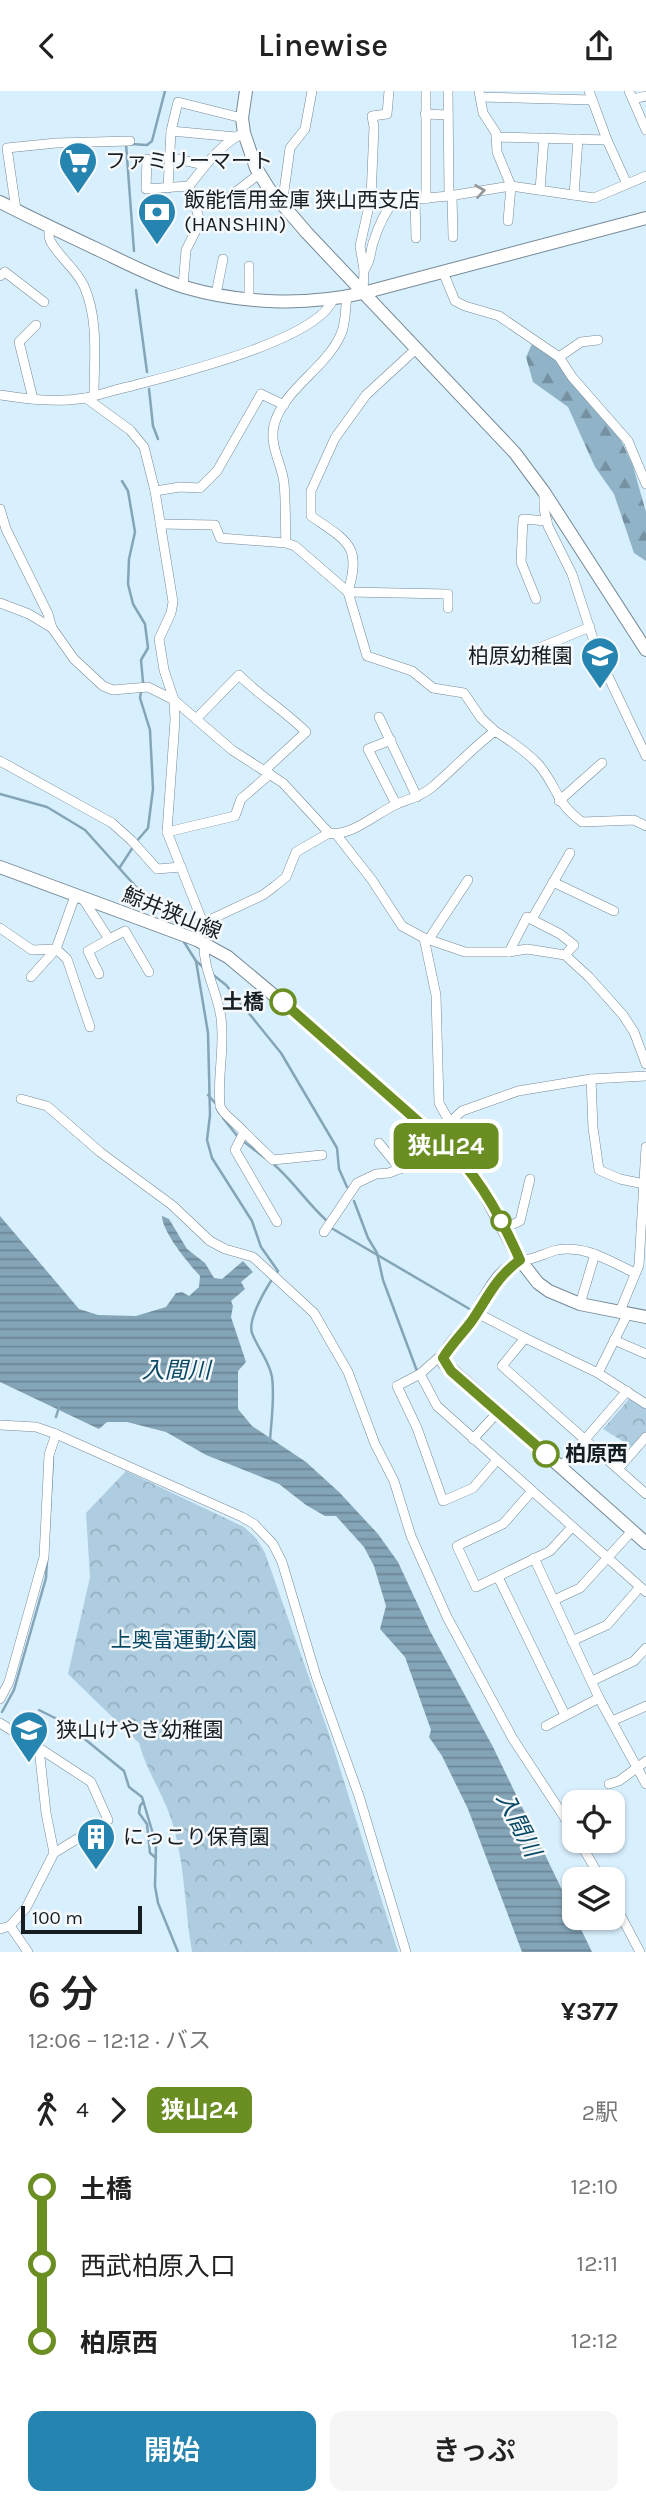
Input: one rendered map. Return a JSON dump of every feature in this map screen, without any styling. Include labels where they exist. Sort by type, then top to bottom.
[{"type":"street","points":[[246,91],[240,135],[259,174],[282,206],[501,437],[544,492],[646,650]]},
{"type":"street","points":[[282,206],[290,148],[305,129],[312,91]]},
{"type":"street","points":[[363,293],[364,269],[360,246],[371,197],[374,127],[372,116],[387,114],[389,91]]},
{"type":"street","points":[[426,91],[426,199]]},
{"type":"street","points":[[448,91],[453,237]]},
{"type":"street","points":[[508,221],[511,186],[497,152],[496,137],[483,113],[480,94],[590,95],[627,184]]},
{"type":"street","points":[[646,96],[631,95],[646,130]]},
{"type":"street","points":[[168,188],[171,131],[178,102],[242,118]]},
{"type":"street","points":[[425,114],[448,115]]},
{"type":"street","points":[[171,131],[240,135]]},
{"type":"street","points":[[147,159],[146,189],[189,186],[205,165],[240,135]]},
{"type":"street","points":[[496,137],[607,140]]},
{"type":"street","points":[[540,190],[544,138]]},
{"type":"street","points":[[574,195],[578,139]]},
{"type":"street","points":[[16,210],[7,148],[56,143],[130,141]]},
{"type":"street","points":[[168,157],[205,165]]},
{"type":"street","points":[[224,201],[259,174]]},
{"type":"street","points":[[364,269],[368,265],[385,213],[394,201],[451,196],[511,186],[594,198],[646,176]]},
{"type":"street","points":[[183,286],[186,250],[199,218],[189,186]]},
{"type":"street","points":[[415,200],[416,238]]},
{"type":"street","points":[[0,202],[161,279],[216,294],[288,302],[347,297],[646,218]]},
{"type":"street","points":[[49,226],[49,240],[74,269],[84,286],[92,310],[94,339],[90,396]]},
{"type":"street","points":[[216,294],[223,259]]},
{"type":"street","points":[[248,299],[249,266]]},
{"type":"street","points":[[0,276],[5,272],[44,302]]},
{"type":"street","points":[[443,272],[455,300],[465,306],[499,316],[559,356],[572,377],[628,441],[646,484]]},
{"type":"street","points":[[286,543],[284,481],[276,457],[273,435],[275,423],[284,405],[314,373],[340,337],[347,297]]},
{"type":"street","points":[[0,395],[33,399],[90,396],[219,363],[252,351],[327,312],[333,299]]},
{"type":"street","points":[[33,399],[19,342],[36,325]]},
{"type":"street","points":[[559,356],[581,342],[598,340]]},
{"type":"street","points":[[416,349],[366,395],[335,438],[311,492],[311,516],[344,538],[353,556],[355,569],[348,592],[366,656],[412,671],[433,688],[464,694],[481,718],[538,764],[559,801],[582,821],[634,820],[646,826]]},
{"type":"street","points":[[155,491],[180,487],[200,488],[217,471],[261,394],[284,405]]},
{"type":"street","points":[[90,396],[121,422],[144,447],[155,491],[173,602],[159,639],[164,670],[174,700],[174,748],[167,832],[203,923],[201,942],[221,1017],[221,1111],[236,1122],[273,1160],[322,1155]]},
{"type":"street","points":[[544,492],[547,520],[572,574],[599,657],[646,756]]},
{"type":"street","points":[[0,509],[6,529],[48,614],[52,628],[74,659],[103,686],[113,690],[149,687],[174,700],[232,750],[267,772],[296,795],[372,880],[402,926],[465,953],[527,949],[565,955],[623,1015],[634,1032],[646,1064]]},
{"type":"street","points":[[536,599],[521,562],[523,519],[547,520]]},
{"type":"street","points":[[160,524],[215,525],[220,538],[286,543],[295,546],[348,592],[448,594],[449,608]]},
{"type":"street","points":[[0,603],[30,614],[52,628]]},
{"type":"street","points":[[538,649],[590,627]]},
{"type":"street","points":[[167,832],[236,816],[242,799],[306,732],[289,714],[258,694],[239,675],[196,719]]},
{"type":"street","points":[[379,717],[417,797]]},
{"type":"street","points":[[203,923],[275,887],[286,877],[296,852],[429,790],[495,731]]},
{"type":"street","points":[[391,740],[368,749],[396,804]]},
{"type":"street","points":[[0,761],[112,823],[157,869],[181,867]]},
{"type":"street","points":[[559,801],[602,762]]},
{"type":"street","points":[[532,919],[570,853]]},
{"type":"street","name":"鯨井狭山線","points":[[0,867],[201,942],[228,957],[257,979],[437,1138],[468,1169],[505,1228],[528,1273],[548,1291],[580,1304],[646,1317]]},
{"type":"street","points":[[449,1121],[439,1103],[436,995],[426,938],[468,880]]},
{"type":"street","points":[[553,882],[614,911]]},
{"type":"street","points":[[79,897],[109,939]]},
{"type":"street","points":[[31,977],[56,949],[79,897]]},
{"type":"street","points":[[509,952],[527,917],[561,934],[574,945],[565,955]]},
{"type":"street","points":[[0,928],[32,950],[56,949],[67,959],[90,1027]]},
{"type":"street","points":[[99,974],[88,951],[125,931],[149,972]]},
{"type":"street","points":[[324,1233],[357,1183],[416,1161],[449,1121],[462,1111],[518,1091],[591,1079],[646,1076]]},
{"type":"street","points":[[591,1079],[593,1128],[599,1170],[620,1179],[643,1184]]},
{"type":"street","points":[[21,1099],[47,1106],[100,1152],[172,1205],[210,1241],[225,1249],[253,1257],[314,1313],[343,1363],[375,1444],[394,1481],[411,1536],[447,1617],[513,1739],[562,1814]]},
{"type":"street","points":[[244,1132],[235,1150],[277,1222]]},
{"type":"street","points":[[379,1143],[400,1168]]},
{"type":"street","points":[[598,1373],[614,1340],[640,1266],[646,1147]]},
{"type":"street","points":[[505,1228],[520,1221],[530,1179]]},
{"type":"street","points":[[443,1358],[477,1313],[499,1277],[520,1260],[529,1261],[539,1255],[571,1248],[640,1266]]},
{"type":"street","points":[[580,1304],[595,1254]]},
{"type":"street","points":[[477,1313],[598,1373],[646,1404]]},
{"type":"street","points":[[525,1338],[502,1366],[646,1494]]},
{"type":"street","points":[[614,1340],[646,1354]]},
{"type":"street","points":[[443,1358],[438,1358],[420,1374],[397,1386],[417,1428],[443,1501],[473,1488],[497,1460]]},
{"type":"street","points":[[443,1358],[451,1371],[646,1543]]},
{"type":"street","points":[[420,1374],[437,1406],[643,1590],[607,1625],[572,1641]]},
{"type":"street","points":[[561,1467],[627,1391]]},
{"type":"street","points":[[474,1439],[498,1412]]},
{"type":"street","points":[[0,1425],[36,1427],[56,1434],[242,1517],[254,1524],[272,1544],[282,1562],[316,1676],[359,1796],[405,1952]]},
{"type":"street","points":[[0,1699],[9,1682],[44,1557],[49,1455],[56,1434]]},
{"type":"street","points":[[618,1469],[646,1437]]},
{"type":"street","points":[[532,1491],[503,1524],[457,1546],[476,1587],[550,1551],[572,1527]]},
{"type":"street","points":[[554,1600],[580,1588],[632,1531]]},
{"type":"street","points":[[534,1558],[599,1697],[646,1784]]},
{"type":"street","points":[[498,1577],[565,1715]]},
{"type":"street","points":[[592,1681],[634,1661],[646,1648]]},
{"type":"street","points":[[547,1726],[599,1697]]},
{"type":"street","points":[[612,1721],[646,1706]]},
{"type":"street","points":[[0,1723],[90,1782],[108,1820],[54,1853],[26,1907],[5,1928],[28,1952]]},
{"type":"street","points":[[39,1748],[46,1813],[54,1853]]},
{"type":"street","points":[[609,1784],[619,1781],[646,1761]]},
{"type":"street","points":[[625,1925],[639,1952]]},
{"type":"green space","points":[[532,344],[555,360],[621,440],[633,466],[646,512],[646,561],[634,553],[614,494],[595,467],[568,407],[533,382],[526,357]]},
{"type":"green space","points":[[630,1398],[646,1408],[646,1432],[632,1447],[603,1429]]},
{"type":"green space","name":"上奥富運動公園","points":[[126,1471],[244,1527],[256,1538],[265,1553],[329,1734],[398,1952],[192,1952],[174,1828],[139,1743],[68,1674],[90,1577],[86,1513]]},
{"type":"water","name":"入間川","points":[[0,1216],[79,1309],[98,1315],[136,1316],[166,1307],[176,1293],[182,1292],[189,1296],[199,1287],[200,1276],[171,1239],[162,1216],[169,1219],[187,1249],[205,1263],[214,1278],[222,1279],[243,1261],[253,1272],[241,1282],[245,1289],[231,1301],[231,1317],[246,1362],[238,1371],[238,1409],[252,1426],[306,1462],[339,1492],[378,1534],[398,1562],[430,1631],[493,1747],[562,1890],[562,1930],[581,1930],[592,1952],[522,1952],[468,1809],[442,1756],[429,1737],[431,1730],[405,1657],[380,1629],[386,1606],[374,1566],[364,1547],[336,1516],[325,1516],[279,1484],[206,1455],[166,1432],[127,1422],[107,1422],[99,1429],[0,1382]]},
{"type":"waterway","points":[[131,144],[147,145],[152,141],[165,91]]},
{"type":"waterway","points":[[126,144],[134,251]]},
{"type":"waterway","points":[[136,290],[147,372]]},
{"type":"waterway","points":[[149,389],[153,426],[158,439]]},
{"type":"waterway","points":[[122,481],[128,491],[135,532],[129,559],[128,584],[133,604],[145,624],[148,648],[141,660],[143,682]]},
{"type":"waterway","points":[[136,842],[148,828],[153,789],[150,730],[140,698],[141,692]]},
{"type":"waterway","points":[[0,794],[47,807],[85,830],[146,898],[166,913],[178,927]]},
{"type":"waterway","points":[[120,867],[133,847]]},
{"type":"waterway","points":[[184,942],[203,967]]},
{"type":"waterway","points":[[196,961],[208,1033],[210,1115],[207,1140],[212,1158],[252,1221],[261,1247],[278,1271],[260,1301],[251,1327],[272,1377],[270,1442]]},
{"type":"waterway","points":[[212,974],[226,985],[281,1053],[337,1148],[339,1169],[347,1187]]},
{"type":"waterway","points":[[208,1095],[217,1105]]},
{"type":"waterway","points":[[223,1118],[238,1137]]},
{"type":"waterway","points":[[243,1141],[265,1158]]},
{"type":"waterway","points":[[271,1162],[326,1220]]},
{"type":"waterway","points":[[354,1201],[368,1238],[377,1253],[383,1280],[417,1371]]},
{"type":"waterway","points":[[333,1229],[473,1311]]},
{"type":"waterway","points":[[56,1417],[59,1407]]},
{"type":"waterway","points":[[2,1712],[14,1690],[46,1578],[53,1457]]},
{"type":"waterway","points":[[39,1710],[65,1723],[124,1771],[129,1787],[142,1797],[156,1844],[155,1886],[158,1903],[178,1952]]},
{"type":"waterway","points":[[143,1802],[139,1813],[147,1824],[150,1853],[156,1858]]},
{"type":"bus line","name":"狭山24","points":[[283,1002],[455,1154],[490,1202],[520,1260],[492,1286],[477,1313],[449,1348],[443,1358],[444,1363],[546,1454]]},
{"type":"place","name":"ファミリーマート","points":[[78,195]]},
{"type":"place","name":"飯能信用金庫 狭山西支店 (HANSHIN)","points":[[157,246]]},
{"type":"place","name":"柏原幼稚園","points":[[600,690]]},
{"type":"place","name":"土橋","points":[[283,1002]]},
{"type":"place","name":"柏原西","points":[[546,1454]]},
{"type":"place","name":"狭山けやき幼稚園","points":[[29,1764]]},
{"type":"place","name":"にっこり保育園","points":[[96,1871]]}]
